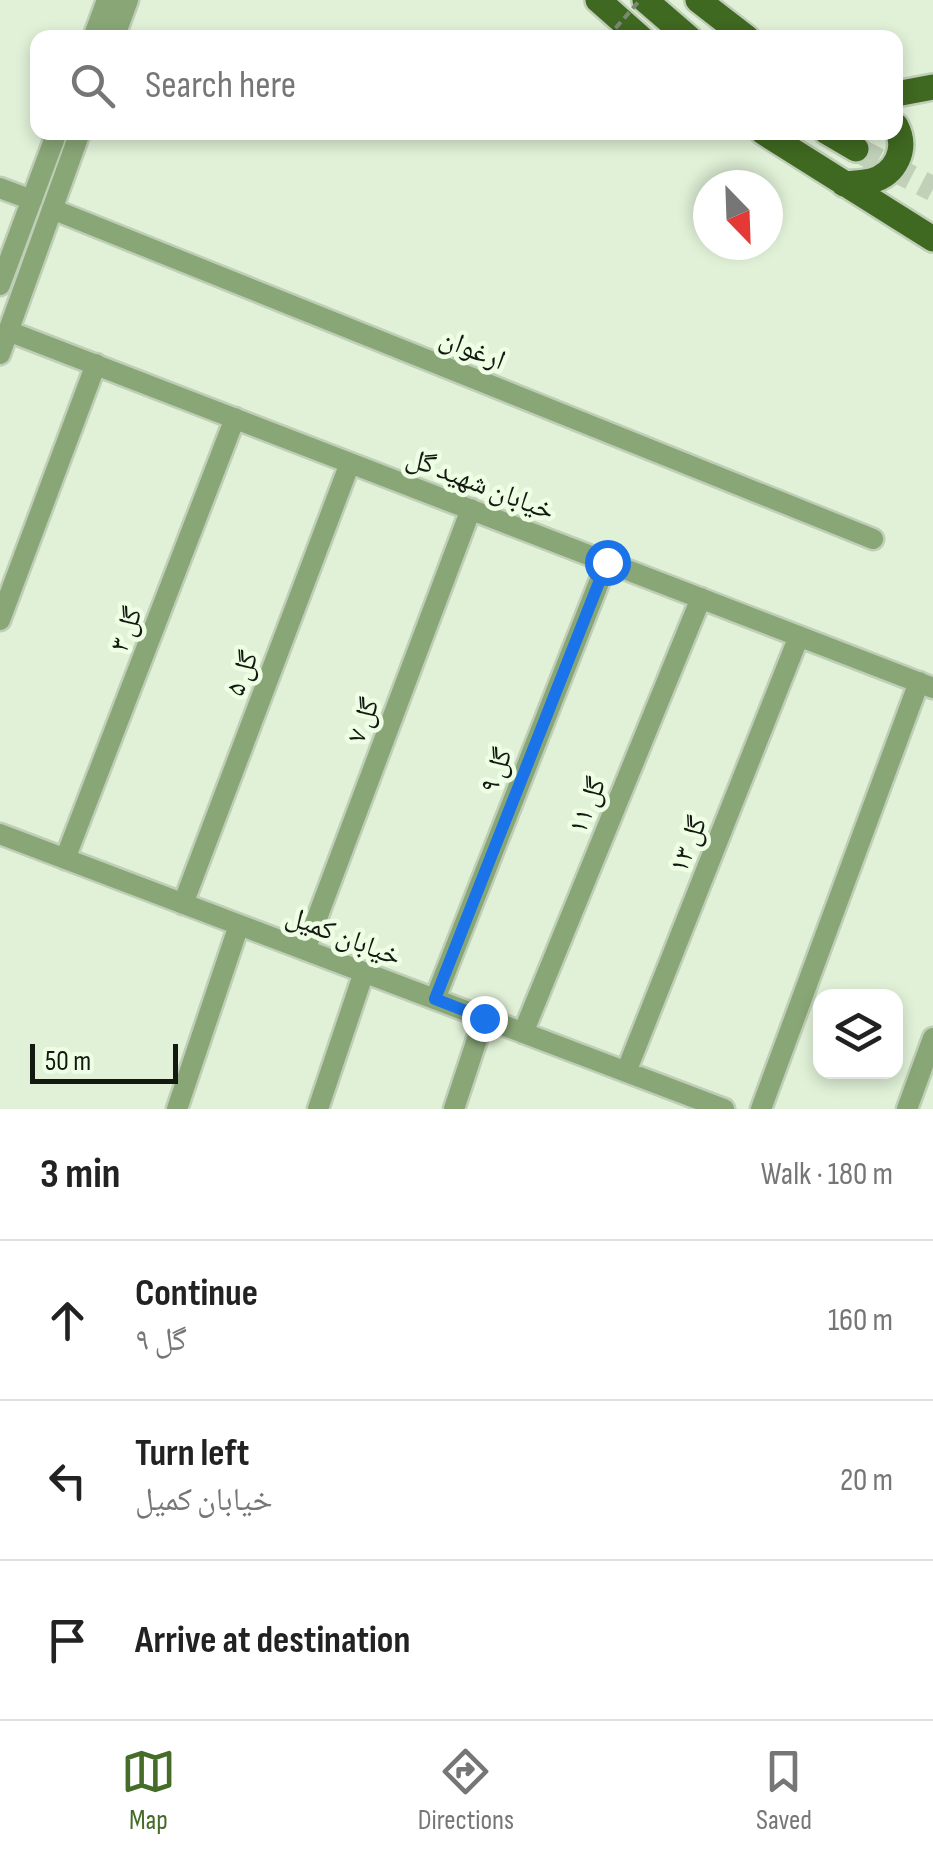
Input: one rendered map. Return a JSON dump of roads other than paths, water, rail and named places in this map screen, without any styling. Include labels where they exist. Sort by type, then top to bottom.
[{"type":"main road","points":[[598,0],[632,30]]},
{"type":"main road","points":[[642,0],[679,30]]},
{"type":"main road","points":[[702,1],[737,30]]},
{"type":"main road","points":[[903,92],[933,86]]},
{"type":"main road","points":[[775,140],[933,239]]},
{"type":"main road","points":[[841,140],[856,149]]},
{"type":"main road","points":[[844,184],[885,175],[901,151],[900,140]]},
{"type":"street","points":[[95,30],[106,0]]},
{"type":"street","points":[[117,30],[128,0]]},
{"type":"street","points":[[0,285],[54,140]]},
{"type":"street","points":[[0,354],[77,140]]},
{"type":"street","points":[[0,188],[32,200]]},
{"type":"street","name":"ارغوان","points":[[52,209],[873,538]]},
{"type":"street","name":"خیابان شهید گل","points":[[8,330],[926,685]]},
{"type":"street","points":[[0,620],[96,364]]},
{"type":"street","name":"گل ۳","points":[[66,859],[236,418]]},
{"type":"street","name":"گل ۵","points":[[183,904],[350,462]]},
{"type":"street","name":"گل ۷","points":[[305,950],[471,509]]},
{"type":"street","name":"گل ۹","points":[[435,999],[607,562]]},
{"type":"street","name":"گل ۱۱","points":[[523,1032],[701,598]]},
{"type":"street","name":"گل ۱۳","points":[[626,1072],[799,636]]},
{"type":"street","points":[[761,1109],[926,685]]},
{"type":"street","name":"خیابان کمیل","points":[[0,834],[626,1072],[675,1100],[724,1109]]},
{"type":"street","points":[[177,1109],[239,925]]},
{"type":"street","points":[[318,1109],[364,972]]},
{"type":"street","points":[[462,1107],[484,1018]]},
{"type":"street","points":[[906,1109],[933,1038]]},
{"type":"tunnel","points":[[856,149],[933,189]]}]
